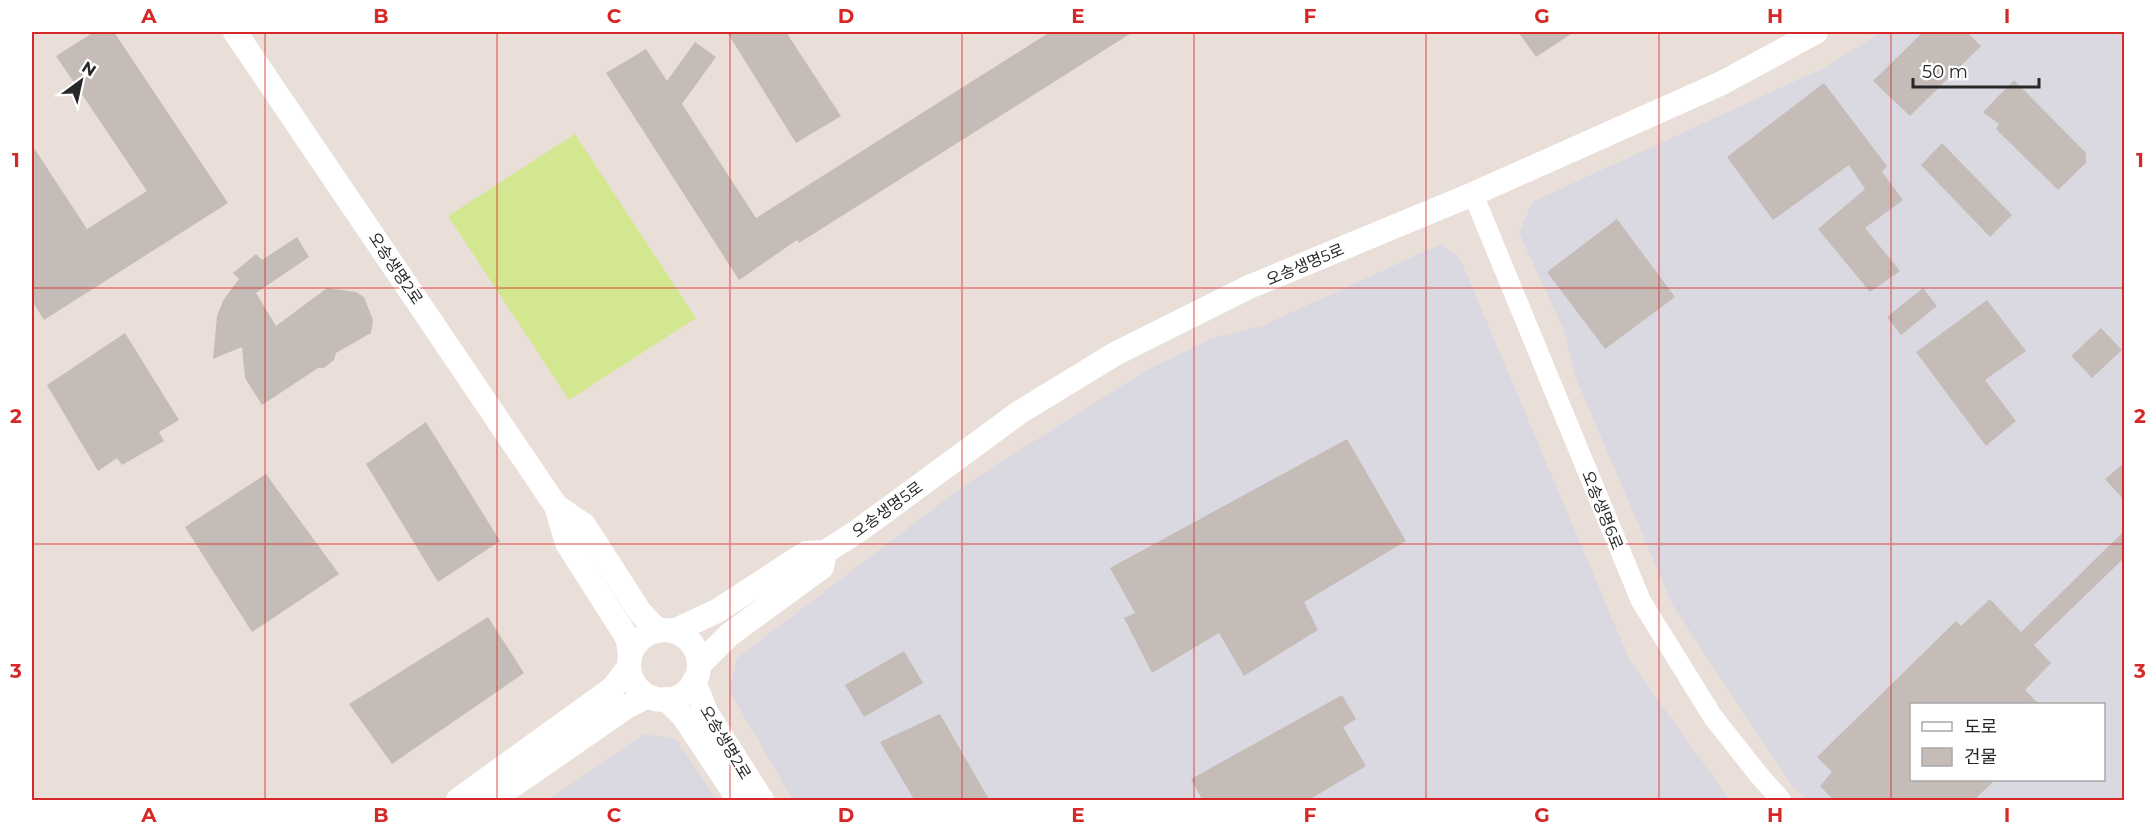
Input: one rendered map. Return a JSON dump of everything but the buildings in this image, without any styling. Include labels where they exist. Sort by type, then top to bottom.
[{"type":"street","name":"오송생명2로","points":[[235,32],[556,506],[567,543],[628,640],[629,661]]},
{"type":"street","name":"오송생명5로","points":[[666,631],[717,611],[806,553],[825,552],[858,531],[1020,412],[1115,354],[1249,287],[1473,194],[1722,82],[1816,32]]},
{"type":"street","name":"오송생명6로","points":[[1473,194],[1641,601],[1713,717],[1781,801]]},
{"type":"street","name":"오송생명2로","points":[[556,506],[584,525],[640,612],[666,631]]},
{"type":"street","name":"오송생명5로","points":[[697,673],[729,635],[822,567],[825,552]]},
{"type":"street","points":[[458,801],[613,688],[629,661],[635,645],[642,637],[666,631],[684,636],[692,644],[697,654],[697,673],[691,687],[682,694],[657,697],[628,706],[492,801]]},
{"type":"street","points":[[629,661],[632,678],[638,688],[657,697]]},
{"type":"street","name":"오송생명2로","points":[[697,673],[706,712],[762,801]]},
{"type":"street","name":"오송생명2로","points":[[657,697],[684,717],[739,801]]},
{"type":"shaded area","points":[[1881,32],[2124,32],[2124,800],[1807,800],[1791,785],[1672,604],[1575,376],[1564,331],[1519,233],[1532,202],[1826,67]]},
{"type":"shaded area","points":[[1441,244],[1460,258],[1630,661],[1730,800],[793,800],[729,691],[737,658],[966,484],[1147,370],[1210,339],[1262,326]]},
{"type":"shaded area","points":[[644,734],[676,739],[717,800],[548,800]]},
{"type":"green space","points":[[575,134],[696,318],[569,400],[448,216]]}]
